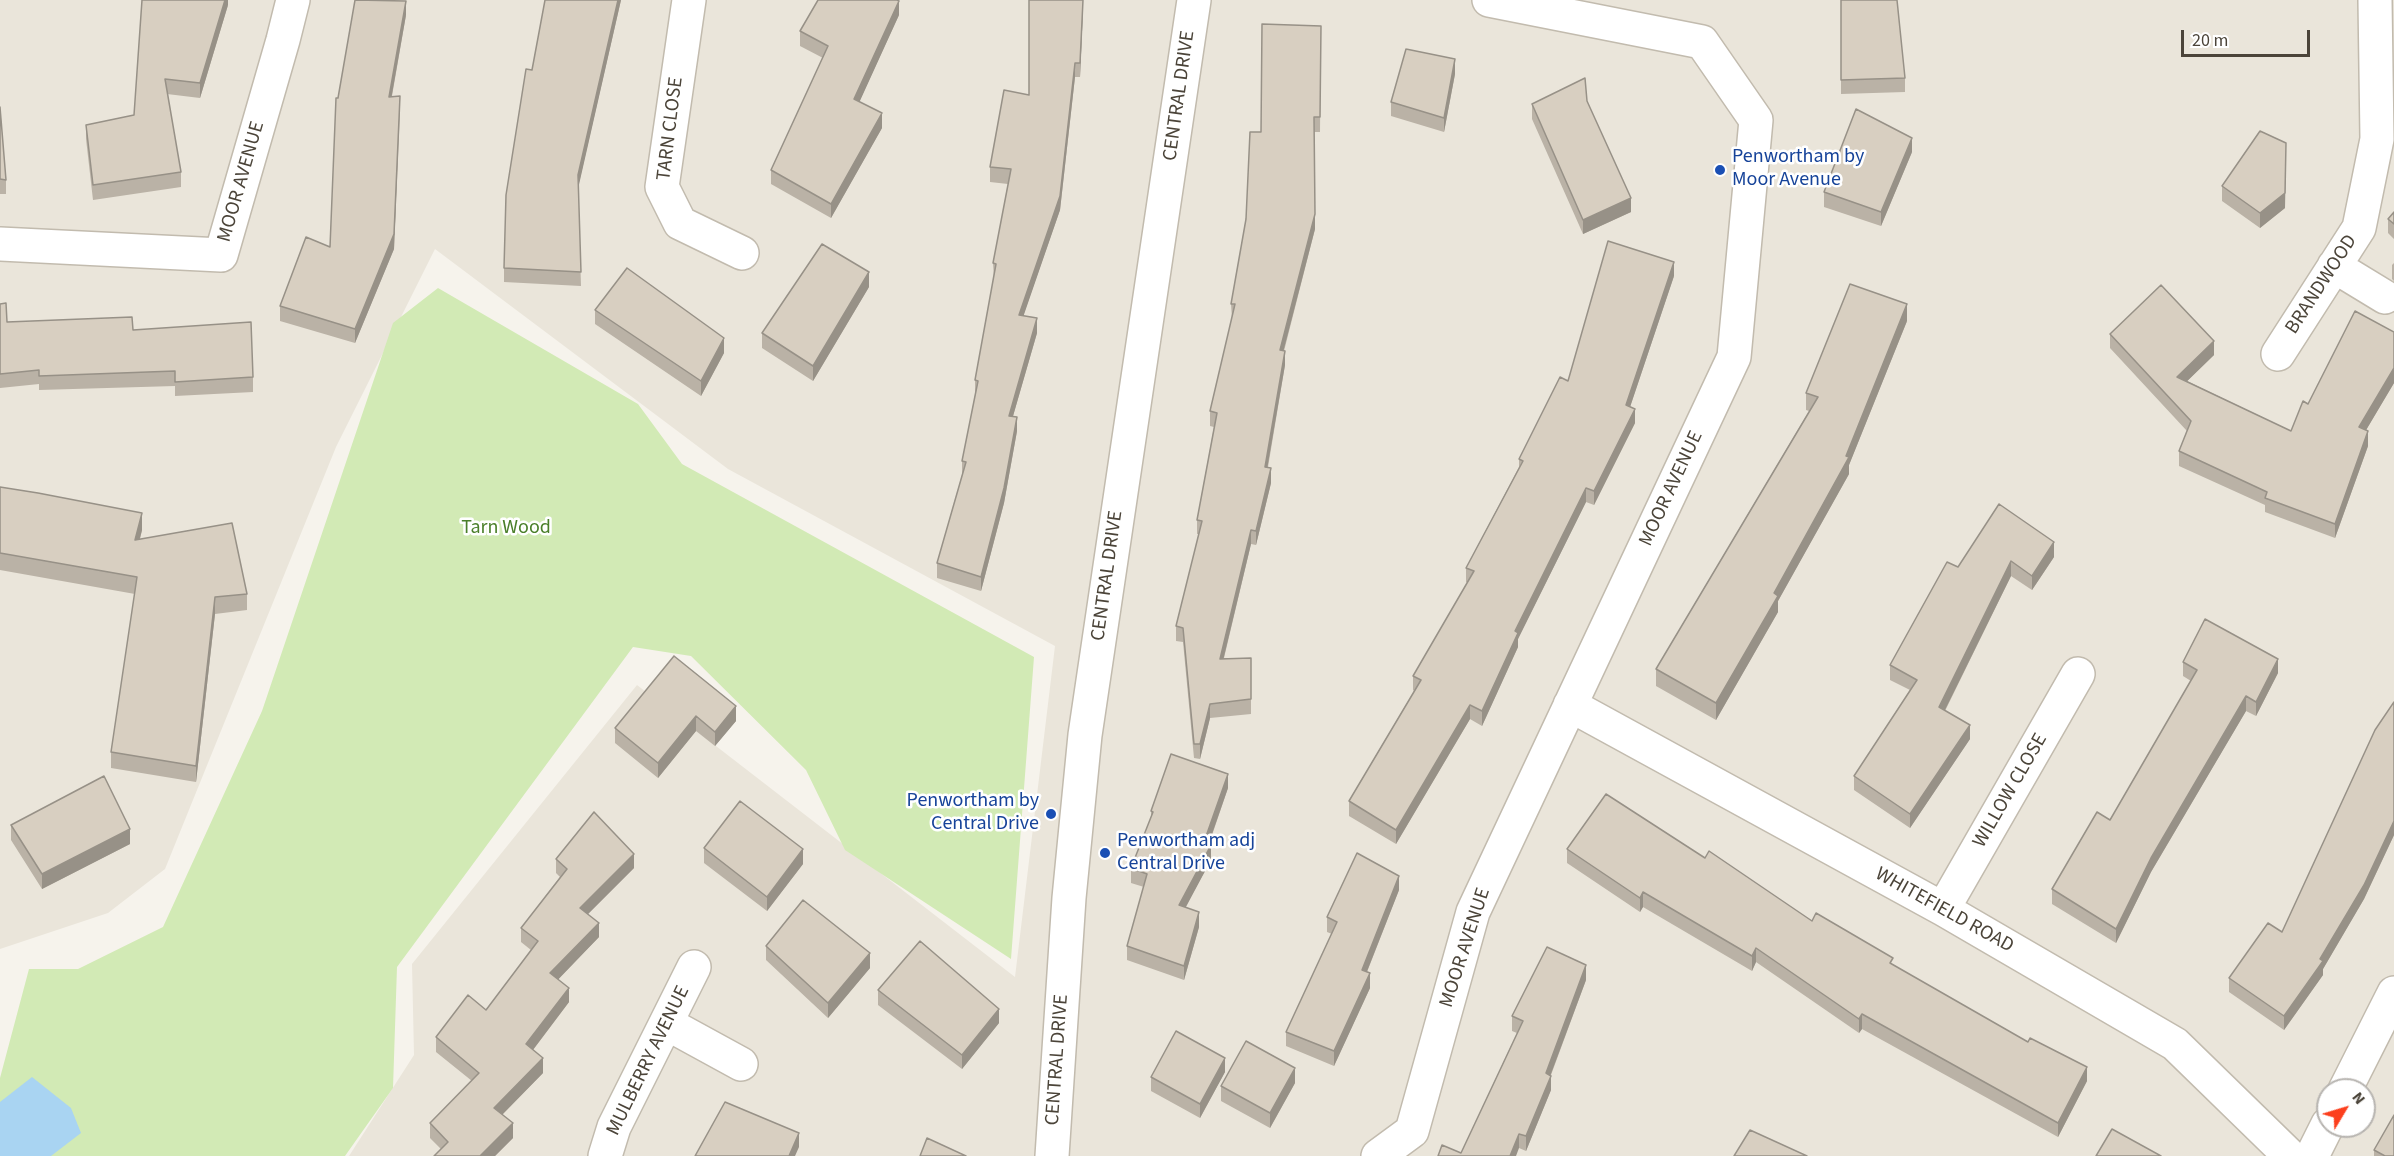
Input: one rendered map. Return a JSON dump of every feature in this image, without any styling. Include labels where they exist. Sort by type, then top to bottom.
[{"type":"street","name":"MOOR AVENUE","points":[[0,244],[221,255],[293,0]]},
{"type":"street","name":"TARN CLOSE","points":[[688,0],[662,187],[680,223],[742,253]]},
{"type":"street","name":"CENTRAL DRIVE","points":[[1052,1156],[1069,898],[1085,735],[1194,0]]},
{"type":"street","name":"MOOR AVENUE","points":[[1378,1156],[1407,1144],[1473,912],[1734,357],[1756,120],[1702,42],[1489,0]]},
{"type":"street","name":"BRANDWOOD","points":[[2278,354],[2359,228],[2377,139],[2375,0]]},
{"type":"street","points":[[2334,266],[2385,297]]},
{"type":"street","name":"WILLOW CLOSE","points":[[1943,909],[2078,674]]},
{"type":"street","name":"WHITEFIELD ROAD","points":[[1570,705],[1943,909],[2175,1044],[2290,1156]]},
{"type":"street","name":"MULBERRY AVENUE","points":[[605,1156],[614,1127],[694,968]]},
{"type":"street","points":[[2351,1078],[2394,993]]},
{"type":"street","points":[[666,1023],[741,1064]]},
{"type":"street","points":[[2312,1156],[2321,1138]]},
{"type":"shaded area","points":[[0,0],[2394,0],[2394,1156],[349,1156],[414,1055],[412,964],[637,685],[1015,977],[1055,646],[728,469],[435,249],[336,447],[165,869],[108,913],[0,949]]},
{"type":"green space","name":"Tarn Wood","points":[[438,288],[638,404],[682,464],[1034,657],[1011,959],[845,850],[806,770],[691,656],[633,647],[397,967],[393,1088],[345,1156],[0,1156],[0,1078],[29,969],[78,969],[163,927],[262,711],[393,323]]},
{"type":"water","points":[[32,1077],[71,1108],[81,1133],[51,1156],[0,1156],[0,1102]]},
{"type":"building","points":[[142,0],[225,0],[200,83],[165,79],[181,172],[93,185],[86,125],[134,115]]},
{"type":"building","points":[[355,0],[406,1],[389,97],[400,96],[394,234],[355,329],[280,306],[306,237],[330,247],[336,98],[338,98]]},
{"type":"building","points":[[545,0],[618,0],[578,175],[581,272],[504,268],[506,195],[526,69],[532,70]]},
{"type":"building","points":[[818,0],[899,1],[854,99],[882,113],[831,204],[771,170],[828,46],[800,31]]},
{"type":"building","points":[[1029,0],[1083,0],[1080,63],[1075,63],[1060,196],[1019,315],[1037,318],[1009,416],[1017,417],[1004,488],[981,577],[937,563],[966,462],[962,461],[978,381],[975,380],[996,264],[993,263],[1011,169],[990,167],[1004,90],[1029,95]]},
{"type":"building","points":[[1841,0],[1897,0],[1905,78],[1841,80]]},
{"type":"building","points":[[1262,24],[1321,26],[1320,117],[1314,117],[1315,214],[1280,350],[1285,351],[1265,467],[1271,468],[1256,531],[1251,530],[1220,659],[1251,658],[1251,699],[1210,704],[1200,744],[1194,744],[1183,628],[1176,626],[1202,521],[1197,520],[1217,413],[1210,411],[1235,304],[1231,304],[1246,219],[1250,132],[1261,132]]},
{"type":"building","points":[[1406,49],[1455,59],[1444,118],[1391,102]]},
{"type":"building","points":[[1585,78],[1587,101],[1631,198],[1583,220],[1532,104]]},
{"type":"building","points":[[0,107],[6,180],[0,179]]},
{"type":"building","points":[[1856,109],[1912,138],[1881,212],[1824,192]]},
{"type":"building","points":[[2260,131],[2286,143],[2285,193],[2260,213],[2222,186]]},
{"type":"building","points":[[2394,212],[2394,224],[2388,219]]},
{"type":"building","points":[[1608,241],[1674,262],[1626,405],[1635,409],[1594,491],[1586,488],[1515,631],[1518,633],[1482,711],[1470,705],[1396,830],[1349,801],[1421,680],[1413,676],[1474,571],[1466,568],[1523,461],[1519,459],[1560,377],[1568,381]]},
{"type":"building","points":[[822,244],[869,272],[813,366],[762,333]]},
{"type":"building","points":[[627,268],[724,338],[701,381],[595,310]]},
{"type":"building","points":[[1850,284],[1907,304],[1846,456],[1849,457],[1774,593],[1778,596],[1716,703],[1656,669],[1818,397],[1806,393]]},
{"type":"building","points":[[2161,285],[2214,341],[2177,377],[2291,431],[2303,401],[2308,404],[2355,311],[2394,332],[2394,368],[2359,427],[2368,431],[2335,524],[2265,498],[2267,492],[2179,451],[2191,421],[2110,334]]},
{"type":"building","points":[[6,303],[7,322],[132,317],[133,330],[251,322],[253,377],[175,382],[175,371],[39,376],[39,370],[0,374],[0,304]]},
{"type":"building","points":[[0,487],[142,513],[135,540],[232,523],[247,594],[215,597],[196,766],[111,752],[137,577],[0,553]]},
{"type":"building","points":[[1999,504],[2054,542],[2032,576],[2011,561],[1939,707],[1970,725],[1910,814],[1854,776],[1917,680],[1890,665],[1947,562],[1958,567]]},
{"type":"building","points":[[2205,619],[2278,659],[2256,702],[2246,696],[2151,858],[2116,929],[2052,889],[2097,812],[2110,820],[2197,670],[2183,662]]},
{"type":"building","points":[[674,656],[736,706],[715,732],[696,716],[658,763],[615,728]]},
{"type":"building","points":[[2394,702],[2394,821],[2364,885],[2320,959],[2323,961],[2284,1016],[2229,978],[2268,923],[2282,932],[2375,730]]},
{"type":"building","points":[[1171,754],[1228,774],[1204,842],[1211,845],[1179,905],[1199,912],[1184,966],[1127,946],[1147,874],[1131,868],[1153,812],[1151,811]]},
{"type":"building","points":[[104,776],[130,829],[42,874],[11,825]]},
{"type":"building","points":[[1606,794],[1705,858],[1709,851],[1812,921],[1816,913],[1893,958],[1890,963],[2028,1042],[2030,1038],[2087,1067],[2058,1123],[1862,1014],[1859,1019],[1756,948],[1752,956],[1643,892],[1640,898],[1567,849]]},
{"type":"building","points":[[740,801],[803,849],[767,897],[704,848]]},
{"type":"building","points":[[594,812],[634,854],[580,908],[599,923],[550,973],[569,988],[526,1044],[543,1058],[494,1108],[513,1123],[480,1156],[434,1156],[448,1142],[430,1123],[479,1073],[436,1037],[468,995],[486,1010],[538,941],[521,928],[567,869],[556,859]]},
{"type":"building","points":[[1357,853],[1399,876],[1362,970],[1370,973],[1334,1051],[1286,1032],[1337,922],[1327,917]]},
{"type":"building","points":[[803,900],[870,953],[828,1003],[766,946]]},
{"type":"building","points":[[920,941],[999,1009],[962,1055],[878,990]]},
{"type":"building","points":[[1547,947],[1586,965],[1546,1073],[1551,1076],[1526,1136],[1519,1134],[1510,1156],[1438,1156],[1442,1145],[1461,1153],[1523,1021],[1512,1016]]},
{"type":"building","points":[[1176,1031],[1225,1058],[1200,1104],[1151,1077]]},
{"type":"building","points":[[1246,1041],[1295,1068],[1270,1113],[1221,1086]]},
{"type":"building","points":[[725,1102],[799,1133],[789,1156],[695,1156]]},
{"type":"building","points":[[2394,1115],[2394,1156],[2385,1156],[2374,1150]]},
{"type":"building","points":[[2112,1129],[2161,1156],[2096,1156]]},
{"type":"building","points":[[1750,1130],[1807,1156],[1734,1156]]},
{"type":"building","points":[[927,1138],[966,1156],[920,1156]]},
{"type":"place","name":"Penwortham by Moor Avenue","points":[[1720,170]]},
{"type":"place","name":"Penwortham by Central Drive","points":[[1051,814]]},
{"type":"place","name":"Penwortham adj Central Drive","points":[[1105,853]]}]
